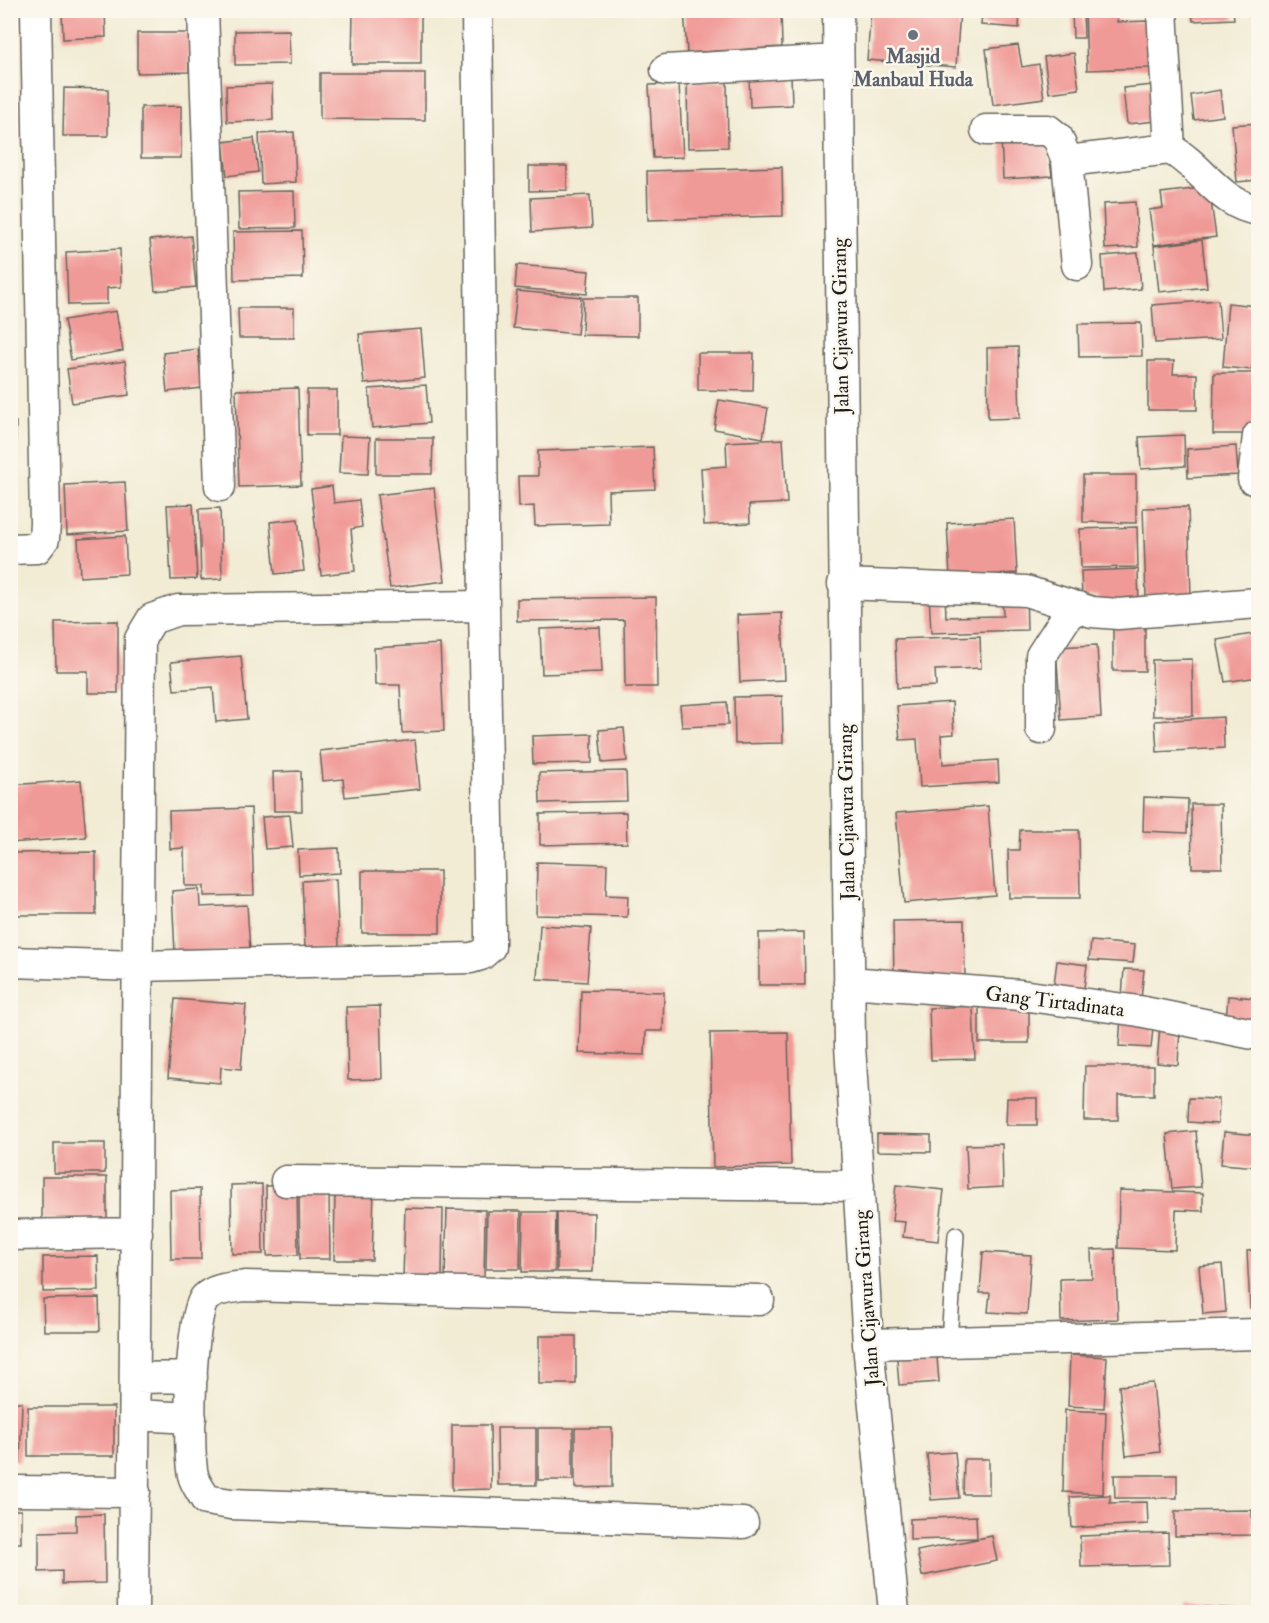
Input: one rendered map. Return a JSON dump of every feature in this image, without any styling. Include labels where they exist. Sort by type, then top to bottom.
[{"type":"street","points":[[10,549],[37,548],[44,539],[45,523],[36,10]]},
{"type":"street","points":[[203,10],[220,486]]},
{"type":"street","points":[[10,962],[138,966],[471,958],[481,955],[490,947],[477,10]]},
{"type":"street","name":"Jalan Cijawura Girang","points":[[838,10],[849,982],[868,1344],[894,1612]]},
{"type":"street","points":[[1162,10],[1170,149]]},
{"type":"street","points":[[666,70],[838,60]]},
{"type":"street","points":[[986,130],[1048,130],[1058,138],[1067,161],[1077,265]]},
{"type":"street","points":[[1067,161],[1170,149],[1185,157],[1198,173],[1224,195],[1244,208],[1258,210]]},
{"type":"street","points":[[1253,479],[1258,436]]},
{"type":"street","points":[[843,584],[1026,591],[1078,608],[1118,614],[1258,603]]},
{"type":"street","points":[[133,1612],[140,639],[152,619],[178,610],[484,606]]},
{"type":"street","points":[[1041,729],[1041,656],[1067,616],[1078,608]]},
{"type":"street","name":"Gang Tirtadinata","points":[[849,982],[1021,995],[1139,1011],[1258,1035]]},
{"type":"street","points":[[286,1181],[859,1186]]},
{"type":"street","points":[[10,1235],[137,1233]]},
{"type":"street","points":[[743,1523],[231,1504],[206,1500],[193,1476],[189,1441],[196,1318],[205,1298],[221,1289],[245,1286],[759,1300]]},
{"type":"street","points":[[868,1344],[1258,1334]]},
{"type":"street","points":[[136,1378],[192,1377]]},
{"type":"street","points":[[136,1415],[190,1418]]},
{"type":"street","points":[[10,1491],[135,1492]]},
{"type":"lane","points":[[950,1341],[956,1235]]},
{"type":"building","points":[[62,10],[105,10],[106,37],[63,39]]},
{"type":"building","points":[[353,10],[421,10],[421,64],[352,64]]},
{"type":"building","points":[[684,10],[781,10],[782,47],[687,53]]},
{"type":"building","name":"Masjid Manbaul Huda","points":[[871,10],[960,10],[956,67],[867,60]]},
{"type":"building","points":[[982,10],[1020,10],[1019,28],[981,25]]},
{"type":"building","points":[[1072,10],[1083,10],[1084,38],[1073,38]]},
{"type":"building","points":[[1085,10],[1117,10],[1117,22],[1148,21],[1150,68],[1087,70]]},
{"type":"building","points":[[1192,10],[1233,10],[1234,19],[1193,21]]},
{"type":"building","points":[[289,30],[290,64],[235,65],[235,31]]},
{"type":"building","points":[[137,33],[189,33],[189,72],[137,73]]},
{"type":"building","points":[[1018,45],[1022,67],[1039,64],[1044,98],[993,105],[986,49]]},
{"type":"building","points":[[1074,53],[1079,89],[1049,93],[1044,57]]},
{"type":"building","points":[[320,73],[425,73],[425,120],[320,119]]},
{"type":"building","points":[[791,74],[792,105],[750,107],[749,75]]},
{"type":"building","points":[[727,81],[728,147],[688,148],[687,82]]},
{"type":"building","points":[[272,84],[273,120],[227,122],[226,86]]},
{"type":"building","points":[[679,84],[683,157],[653,158],[649,85]]},
{"type":"building","points":[[1153,85],[1157,121],[1127,124],[1123,88]]},
{"type":"building","points":[[64,88],[108,89],[108,136],[63,136]]},
{"type":"building","points":[[1220,90],[1223,116],[1194,120],[1191,95]]},
{"type":"building","points":[[181,106],[181,158],[141,158],[141,107]]},
{"type":"building","points":[[1258,123],[1258,180],[1237,182],[1232,125]]},
{"type":"building","points":[[294,132],[296,182],[261,184],[259,134]]},
{"type":"building","points":[[1001,137],[1047,139],[1052,176],[1003,179]]},
{"type":"building","points":[[254,138],[258,172],[227,176],[223,142]]},
{"type":"building","points":[[529,166],[567,166],[567,190],[529,191]]},
{"type":"building","points":[[782,167],[783,216],[648,220],[647,171]]},
{"type":"building","points":[[1209,187],[1216,237],[1154,245],[1149,210],[1163,208],[1161,193]]},
{"type":"building","points":[[294,191],[295,228],[239,229],[238,192]]},
{"type":"building","points":[[590,195],[592,228],[532,232],[531,198]]},
{"type":"building","points":[[1135,202],[1138,247],[1105,249],[1103,204]]},
{"type":"building","points":[[302,231],[303,278],[234,280],[233,232]]},
{"type":"building","points":[[191,236],[196,287],[155,291],[150,240]]},
{"type":"building","points":[[1202,240],[1207,287],[1159,292],[1154,246]]},
{"type":"building","points":[[120,249],[121,287],[107,288],[107,304],[68,305],[66,252]]},
{"type":"building","points":[[1138,253],[1141,289],[1104,292],[1102,256]]},
{"type":"building","points":[[517,265],[589,271],[587,294],[515,288]]},
{"type":"building","points":[[517,291],[581,297],[577,334],[513,328]]},
{"type":"building","points":[[583,298],[638,298],[638,336],[582,335]]},
{"type":"building","points":[[1218,300],[1221,339],[1155,343],[1152,305]]},
{"type":"building","points":[[1228,303],[1257,306],[1252,370],[1223,367]]},
{"type":"building","points":[[238,308],[294,308],[294,338],[239,338]]},
{"type":"building","points":[[116,311],[123,351],[71,360],[64,320]]},
{"type":"building","points":[[1141,323],[1142,356],[1079,357],[1078,324]]},
{"type":"building","points":[[421,329],[425,378],[364,384],[359,334]]},
{"type":"building","points":[[1018,347],[1020,418],[988,419],[987,348]]},
{"type":"building","points":[[198,349],[202,388],[167,392],[163,353]]},
{"type":"building","points":[[698,353],[754,353],[753,391],[698,390]]},
{"type":"building","points":[[125,361],[129,395],[72,403],[67,369]]},
{"type":"building","points":[[1148,361],[1174,361],[1173,374],[1197,374],[1197,410],[1148,410]]},
{"type":"building","points":[[1214,373],[1256,373],[1255,434],[1213,434]]},
{"type":"building","points":[[426,385],[429,423],[372,428],[369,389]]},
{"type":"building","points":[[298,388],[301,485],[239,487],[236,390]]},
{"type":"building","points":[[307,390],[337,390],[337,435],[307,435]]},
{"type":"building","points":[[719,400],[768,408],[763,438],[714,429]]},
{"type":"building","points":[[10,422],[16,422],[14,501],[10,500]]},
{"type":"building","points":[[1184,435],[1185,466],[1141,469],[1139,437]]},
{"type":"building","points":[[341,436],[370,437],[368,474],[339,473]]},
{"type":"building","points":[[376,438],[433,438],[432,474],[376,474]]},
{"type":"building","points":[[783,439],[787,503],[749,505],[750,523],[704,525],[701,468],[727,466],[726,442]]},
{"type":"building","points":[[1236,446],[1238,475],[1188,478],[1187,449]]},
{"type":"building","points":[[653,447],[655,489],[608,491],[609,524],[535,526],[534,506],[519,507],[518,476],[538,476],[538,451]]},
{"type":"building","points":[[1083,475],[1136,475],[1136,523],[1083,522]]},
{"type":"building","points":[[125,482],[128,531],[67,535],[65,485]]},
{"type":"building","points":[[332,486],[334,503],[359,500],[362,527],[351,529],[355,571],[321,575],[311,489]]},
{"type":"building","points":[[434,488],[445,581],[390,588],[377,495]]},
{"type":"building","points":[[193,504],[197,579],[171,580],[167,505]]},
{"type":"building","points":[[1188,507],[1191,596],[1146,597],[1143,508]]},
{"type":"building","points":[[220,508],[222,579],[201,580],[199,509]]},
{"type":"building","points":[[298,519],[304,571],[275,574],[270,522]]},
{"type":"building","points":[[1014,519],[1017,573],[950,577],[947,523]]},
{"type":"building","points":[[1137,527],[1138,567],[1081,568],[1080,529]]},
{"type":"building","points":[[125,536],[127,574],[80,577],[78,539]]},
{"type":"building","points":[[1138,569],[1139,608],[1100,610],[1099,597],[1082,598],[1081,571]]},
{"type":"building","points":[[1026,591],[1027,630],[931,633],[929,594],[945,594],[946,617],[1003,616],[1002,592]]},
{"type":"building","points":[[656,597],[657,687],[625,687],[624,620],[517,621],[517,599]]},
{"type":"building","points":[[782,613],[785,680],[740,682],[737,615]]},
{"type":"building","points":[[118,621],[118,693],[88,693],[88,671],[56,671],[55,622]]},
{"type":"building","points":[[1113,626],[1145,626],[1145,671],[1113,671]]},
{"type":"building","points":[[600,627],[602,672],[542,674],[540,629]]},
{"type":"building","points":[[1258,633],[1258,677],[1225,682],[1217,640]]},
{"type":"building","points":[[980,636],[981,668],[935,670],[936,686],[897,688],[895,639]]},
{"type":"building","points":[[440,644],[444,731],[402,733],[400,685],[375,685],[374,648]]},
{"type":"building","points":[[1097,645],[1101,717],[1061,720],[1056,647]]},
{"type":"building","points":[[241,656],[247,719],[216,722],[213,687],[174,690],[171,662]]},
{"type":"building","points":[[1192,659],[1193,716],[1153,716],[1152,660]]},
{"type":"building","points":[[782,696],[783,743],[735,744],[734,697]]},
{"type":"building","points":[[727,702],[728,725],[682,727],[680,705]]},
{"type":"building","points":[[952,702],[954,734],[941,735],[943,764],[998,760],[999,782],[920,787],[917,739],[900,740],[897,706]]},
{"type":"building","points":[[1223,717],[1224,748],[1157,752],[1155,721]]},
{"type":"building","points":[[624,728],[627,761],[602,763],[599,730]]},
{"type":"building","points":[[592,734],[592,763],[533,764],[532,736]]},
{"type":"building","points":[[415,740],[420,789],[345,797],[343,779],[323,781],[320,751]]},
{"type":"building","points":[[301,771],[302,811],[274,811],[273,772]]},
{"type":"building","points":[[626,771],[627,801],[540,803],[539,773]]},
{"type":"building","points":[[81,780],[86,837],[10,843],[10,785]]},
{"type":"building","points":[[1144,797],[1188,799],[1187,833],[1143,831]]},
{"type":"building","points":[[1191,804],[1221,804],[1222,868],[1192,868]]},
{"type":"building","points":[[988,806],[995,895],[904,903],[896,813]]},
{"type":"building","points":[[251,808],[254,895],[204,896],[204,886],[185,886],[184,848],[170,849],[169,811]]},
{"type":"building","points":[[626,812],[627,843],[540,845],[540,814]]},
{"type":"building","points":[[290,815],[293,847],[265,849],[262,817]]},
{"type":"building","points":[[1020,830],[1079,830],[1080,898],[1009,898],[1008,850],[1019,850]]},
{"type":"building","points":[[339,848],[340,873],[299,875],[298,850]]},
{"type":"building","points":[[96,852],[96,915],[10,915],[10,853]]},
{"type":"building","points":[[537,862],[607,864],[606,895],[628,896],[627,917],[536,915]]},
{"type":"building","points":[[362,871],[440,871],[440,933],[362,933]]},
{"type":"building","points":[[336,879],[339,948],[305,949],[302,881]]},
{"type":"building","points":[[199,889],[200,907],[247,905],[250,950],[175,954],[172,891]]},
{"type":"building","points":[[964,920],[965,977],[894,979],[893,921]]},
{"type":"building","points":[[540,925],[591,928],[587,982],[537,979]]},
{"type":"building","points":[[804,932],[805,985],[759,985],[759,933]]},
{"type":"building","points":[[1091,941],[1135,945],[1133,963],[1089,960]]},
{"type":"building","points":[[1057,961],[1087,965],[1083,996],[1053,992]]},
{"type":"building","points":[[1124,969],[1144,970],[1141,999],[1122,997]]},
{"type":"building","points":[[581,990],[664,992],[663,1031],[646,1031],[645,1055],[579,1053]]},
{"type":"building","points":[[1228,996],[1258,998],[1258,1025],[1226,1022]]},
{"type":"building","points":[[175,999],[246,1005],[241,1069],[221,1067],[220,1083],[168,1078]]},
{"type":"building","points":[[979,1003],[1029,1003],[1029,1043],[979,1043]]},
{"type":"building","points":[[380,1006],[382,1079],[348,1080],[346,1007]]},
{"type":"building","points":[[973,1006],[975,1059],[931,1060],[929,1008]]},
{"type":"building","points":[[1121,1016],[1154,1018],[1151,1048],[1119,1046]]},
{"type":"building","points":[[1160,1025],[1180,1026],[1178,1065],[1157,1063]]},
{"type":"building","points":[[788,1032],[791,1165],[713,1167],[710,1033]]},
{"type":"building","points":[[1085,1066],[1154,1066],[1154,1095],[1118,1095],[1118,1120],[1084,1120]]},
{"type":"building","points":[[1007,1098],[1037,1098],[1037,1125],[1006,1125]]},
{"type":"building","points":[[1189,1098],[1219,1099],[1218,1124],[1188,1122]]},
{"type":"building","points":[[1196,1131],[1201,1187],[1172,1189],[1167,1134]]},
{"type":"building","points":[[1224,1132],[1258,1135],[1258,1167],[1221,1164]]},
{"type":"building","points":[[877,1134],[931,1135],[931,1152],[877,1151]]},
{"type":"building","points":[[54,1143],[105,1143],[105,1173],[54,1173]]},
{"type":"building","points":[[1002,1144],[1003,1187],[968,1189],[966,1145]]},
{"type":"building","points":[[42,1177],[107,1177],[107,1219],[42,1219]]},
{"type":"building","points":[[262,1184],[263,1254],[232,1254],[231,1185]]},
{"type":"building","points":[[297,1185],[298,1255],[267,1256],[266,1186]]},
{"type":"building","points":[[896,1185],[944,1190],[938,1241],[903,1237],[905,1222],[892,1221]]},
{"type":"building","points":[[200,1189],[201,1259],[171,1259],[170,1190]]},
{"type":"building","points":[[335,1189],[374,1189],[372,1260],[334,1260]]},
{"type":"building","points":[[299,1190],[329,1190],[330,1259],[300,1259]]},
{"type":"building","points":[[1119,1190],[1203,1193],[1203,1211],[1176,1210],[1175,1250],[1118,1248]]},
{"type":"building","points":[[405,1208],[443,1209],[442,1279],[403,1279]]},
{"type":"building","points":[[447,1209],[485,1210],[484,1279],[445,1278]]},
{"type":"building","points":[[487,1211],[521,1211],[520,1269],[486,1269]]},
{"type":"building","points":[[523,1212],[556,1212],[555,1272],[522,1272]]},
{"type":"building","points":[[557,1212],[594,1213],[593,1272],[557,1272]]},
{"type":"building","points":[[1115,1249],[1118,1319],[1061,1321],[1060,1279],[1092,1278],[1091,1250]]},
{"type":"building","points":[[1258,1250],[1258,1308],[1250,1308],[1247,1251]]},
{"type":"building","points":[[983,1252],[1031,1255],[1027,1314],[988,1312],[990,1293],[980,1293]]},
{"type":"building","points":[[98,1256],[99,1291],[43,1292],[43,1257]]},
{"type":"building","points":[[1222,1264],[1226,1312],[1203,1314],[1199,1266]]},
{"type":"building","points":[[99,1298],[100,1331],[44,1331],[43,1299]]},
{"type":"building","points":[[539,1336],[576,1336],[576,1384],[539,1384]]},
{"type":"building","points":[[936,1344],[939,1382],[899,1385],[896,1347]]},
{"type":"building","points":[[1070,1355],[1107,1357],[1104,1408],[1068,1406]]},
{"type":"building","points":[[1153,1383],[1160,1452],[1126,1456],[1119,1386]]},
{"type":"building","points":[[10,1402],[22,1402],[20,1462],[10,1462]]},
{"type":"building","points":[[28,1407],[114,1407],[114,1456],[28,1456]]},
{"type":"building","points":[[1065,1410],[1106,1412],[1103,1494],[1063,1492]]},
{"type":"building","points":[[452,1425],[490,1425],[491,1489],[452,1490]]},
{"type":"building","points":[[497,1428],[536,1428],[536,1485],[498,1485]]},
{"type":"building","points":[[538,1428],[573,1428],[573,1480],[538,1480]]},
{"type":"building","points":[[575,1428],[612,1428],[612,1487],[575,1488]]},
{"type":"building","points":[[955,1452],[959,1498],[931,1500],[927,1454]]},
{"type":"building","points":[[964,1459],[989,1459],[989,1494],[963,1494]]},
{"type":"building","points":[[1114,1475],[1177,1475],[1177,1498],[1115,1498]]},
{"type":"building","points":[[1110,1495],[1110,1503],[1147,1502],[1148,1524],[1072,1528],[1070,1497]]},
{"type":"building","points":[[10,1510],[21,1510],[21,1543],[10,1543]]},
{"type":"building","points":[[1252,1510],[1253,1535],[1175,1536],[1175,1511]]},
{"type":"building","points":[[104,1514],[105,1583],[62,1584],[62,1571],[39,1572],[39,1532],[76,1531],[76,1515]]},
{"type":"building","points":[[976,1516],[977,1538],[910,1540],[910,1519]]},
{"type":"building","points":[[1168,1533],[1169,1565],[1081,1567],[1080,1536]]},
{"type":"building","points":[[992,1536],[997,1561],[922,1576],[917,1551]]},
{"type":"building","points":[[1183,1606],[1242,1609],[1242,1612],[1183,1612]]},
{"type":"place","name":"Masjid Manbaul Huda","points":[[913,35]]}]
